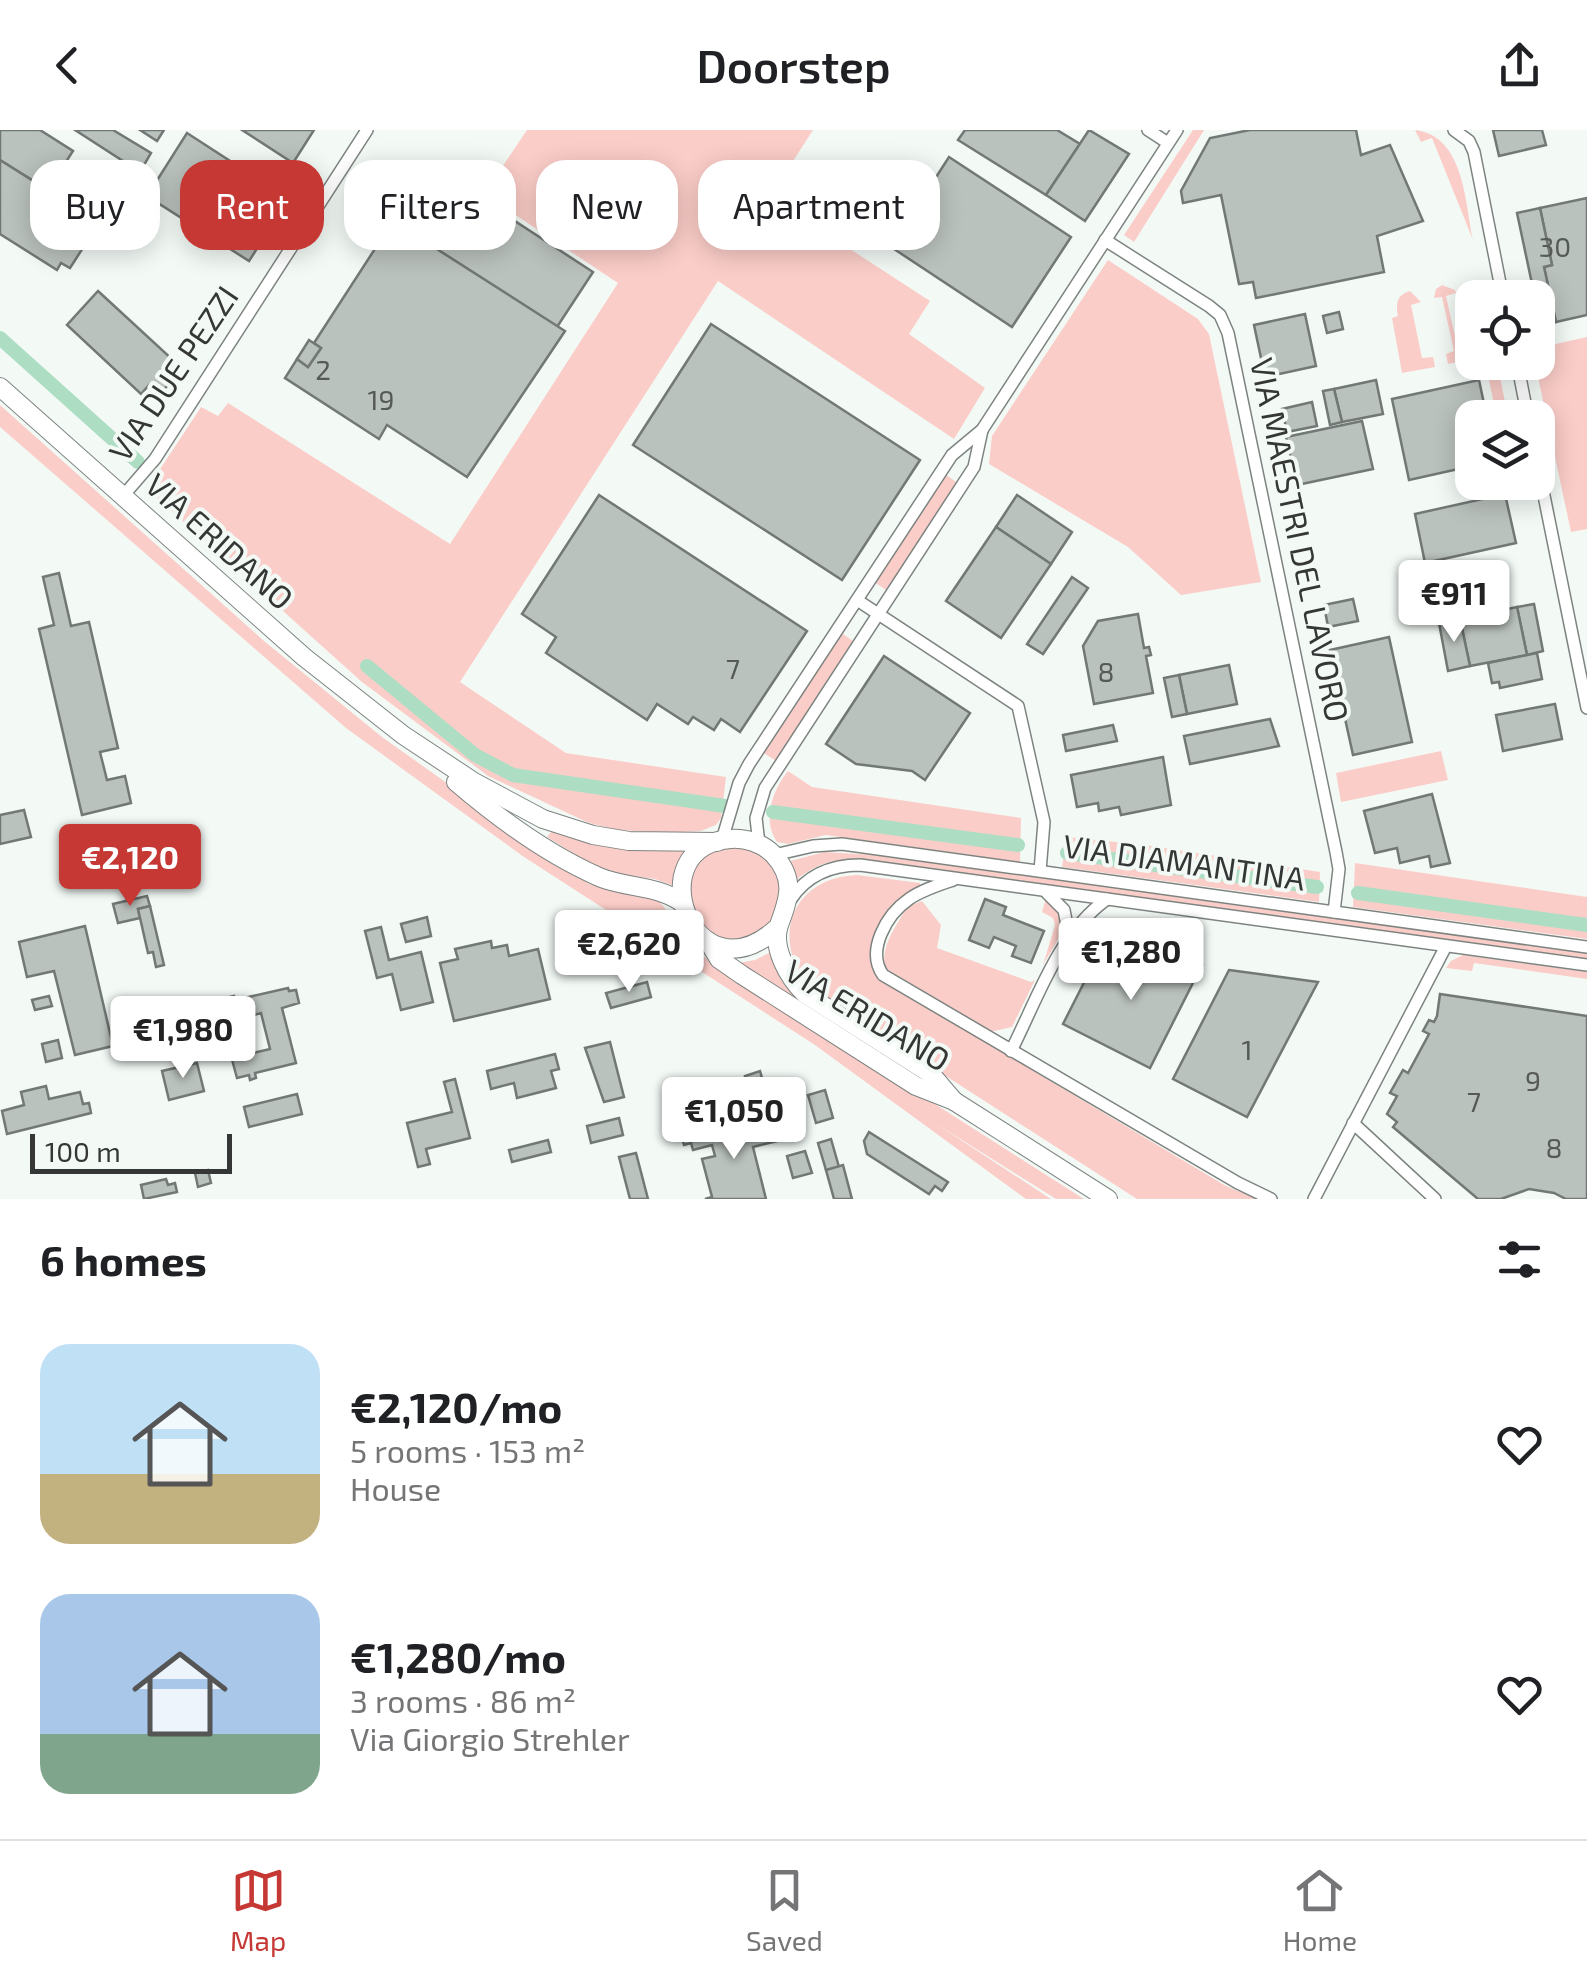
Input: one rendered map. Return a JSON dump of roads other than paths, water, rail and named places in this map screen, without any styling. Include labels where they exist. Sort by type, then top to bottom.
[{"type":"main road","name":"VIA ERIDANO","points":[[0,388],[128,490],[304,657],[480,800],[570,861],[604,879],[654,890],[681,902],[686,918],[719,959],[742,976],[916,1086],[954,1101],[1108,1199]]},
{"type":"main road","name":"VIA ERIDANO","points":[[403,736],[498,796],[558,825],[629,841],[747,840],[766,850]]},
{"type":"main road","points":[[681,902],[682,877],[688,866],[719,841]]},
{"type":"main road","points":[[766,850],[784,869],[788,902]]},
{"type":"main road","name":"VIA ERIDANO","points":[[707,940],[737,948],[752,945],[777,928],[788,902]]},
{"type":"main road","name":"VIA ERIDANO","points":[[777,928],[785,969],[804,994],[931,1074],[954,1101]]},
{"type":"street","name":"VIA DUE PEZZI","points":[[128,490],[154,459],[367,130]]},
{"type":"street","points":[[1148,130],[1168,143]]},
{"type":"street","points":[[719,841],[730,822],[739,783],[749,764],[952,455],[982,430],[1177,130]]},
{"type":"street","points":[[1454,130],[1469,141],[1474,152],[1499,280]]},
{"type":"street","name":"VIA MAESTRI DEL LAVORO","points":[[1106,240],[1210,306],[1220,315],[1228,333],[1336,852],[1339,869],[1334,912]]},
{"type":"street","points":[[766,850],[756,826],[758,810],[772,777],[974,466],[982,430]]},
{"type":"street","points":[[1545,500],[1587,708]]},
{"type":"street","points":[[857,600],[1018,706],[1044,822],[1040,871]]},
{"type":"street","points":[[749,764],[772,777]]},
{"type":"street","name":"VIA DIAMANTINA","points":[[766,850],[842,844],[1587,947]]},
{"type":"street","name":"VIA DIAMANTINA","points":[[788,902],[808,880],[846,865],[1587,966]]},
{"type":"street","points":[[957,878],[929,889],[899,908],[876,946],[877,966],[883,976],[1270,1199]]},
{"type":"street","points":[[1044,890],[1064,910],[1069,936]]},
{"type":"street","points":[[1011,1051],[1069,936],[1078,923],[1107,899]]},
{"type":"street","points":[[1314,1199],[1446,946]]},
{"type":"street","points":[[1353,1123],[1436,1199]]},
{"type":"waterway","points":[[0,338],[138,462]]},
{"type":"waterway","points":[[367,666],[475,755],[513,775],[725,806]]},
{"type":"waterway","points":[[773,812],[1018,845]]},
{"type":"waterway","points":[[1067,853],[1317,887]]},
{"type":"waterway","points":[[1358,893],[1587,925]]}]
